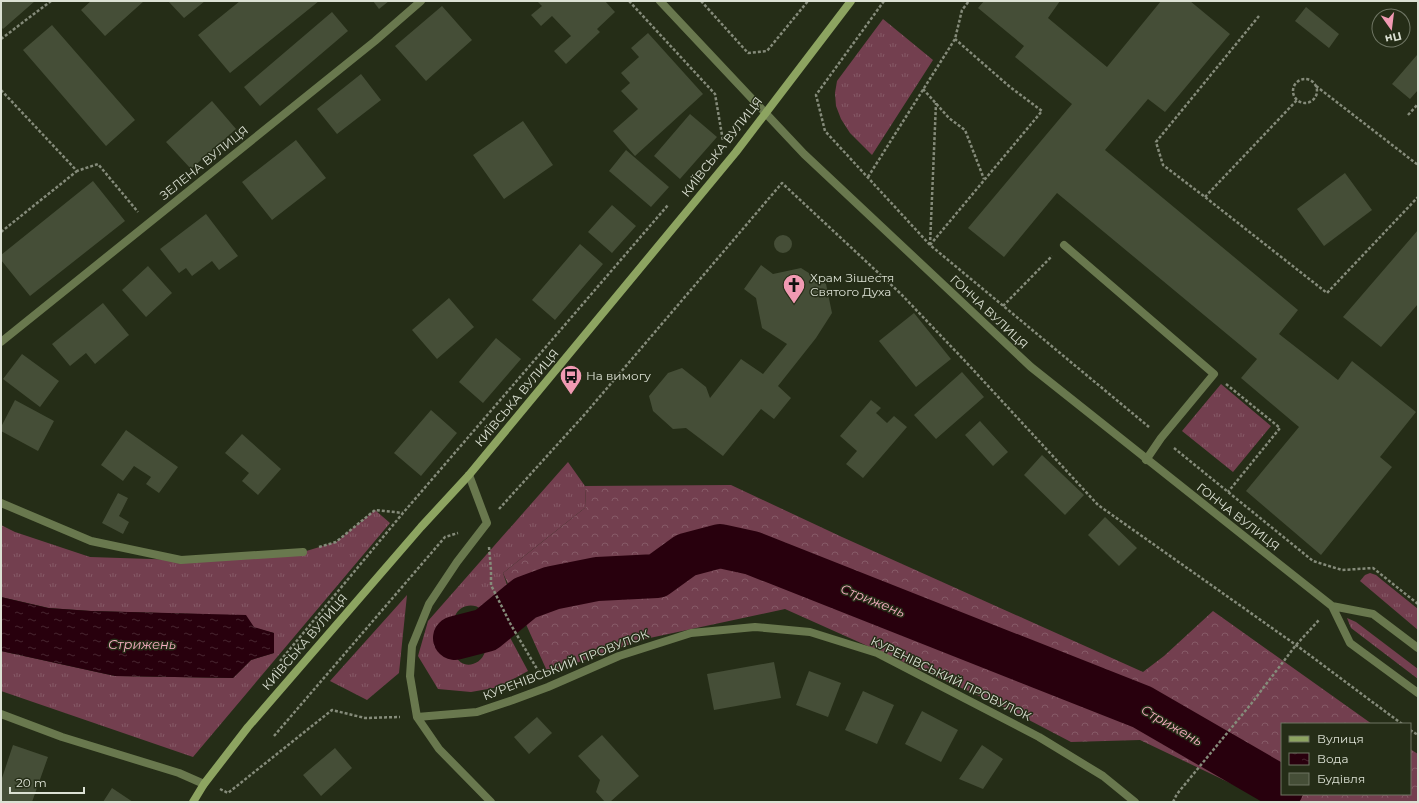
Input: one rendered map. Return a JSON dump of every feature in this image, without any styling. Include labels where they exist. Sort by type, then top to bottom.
[{"type":"main road","name":"КИЇВСЬКА ВУЛИЦЯ","points":[[193,802],[204,784],[248,727],[421,526],[469,475],[736,152],[851,1]]},
{"type":"street","name":"ЗЕЛЕНА ВУЛИЦЯ","points":[[1,342],[368,46],[421,1]]},
{"type":"street","name":"ГОНЧА ВУЛИЦЯ","points":[[660,1],[804,154],[1031,367],[1146,460],[1332,606],[1350,643],[1418,693]]},
{"type":"street","points":[[1064,244],[1214,374],[1161,438],[1146,460]]},
{"type":"street","points":[[469,475],[487,523],[457,562],[429,604],[412,646],[410,676],[417,717],[439,749],[491,802]]},
{"type":"street","points":[[1,504],[91,541],[181,560],[303,552]]},
{"type":"street","name":"ГОНЧА ВУЛИЦЯ","points":[[1332,606],[1373,614],[1418,648]]},
{"type":"street","name":"КУРЕНІВСЬКИЙ ПРОВУЛОК","points":[[417,717],[477,712],[548,687],[619,656],[692,633],[755,627],[810,632],[876,653],[1039,736],[1103,776],[1135,802]]},
{"type":"street","points":[[1,714],[62,737],[179,773],[204,784]]},
{"type":"path","points":[[1,39],[51,1]]},
{"type":"path","points":[[629,1],[715,94],[723,141],[718,147]]},
{"type":"path","points":[[701,1],[748,52],[767,51],[808,1]]},
{"type":"path","points":[[884,1],[816,95],[825,131],[930,245],[1161,438],[1313,561],[1342,570],[1373,568],[1418,604]]},
{"type":"path","points":[[868,177],[955,39],[962,10],[969,1]]},
{"type":"path","points":[[1259,16],[1156,142],[1162,165],[1206,197],[1327,293],[1418,197]]},
{"type":"path","points":[[930,245],[1042,111],[1010,87],[955,39]]},
{"type":"path","points":[[1316,86],[1316,94],[1312,100],[1305,102],[1297,100],[1293,93],[1296,82],[1303,79],[1310,80],[1418,165]]},
{"type":"path","points":[[923,89],[949,118],[965,130],[984,179]]},
{"type":"path","points":[[1,90],[77,171]]},
{"type":"path","points":[[1206,197],[1297,100]]},
{"type":"path","points":[[930,245],[936,103]]},
{"type":"path","points":[[1408,115],[1418,104]]},
{"type":"path","points":[[1,232],[77,171],[98,164],[148,224]]},
{"type":"path","points":[[548,687],[511,625],[491,585],[492,570],[487,523],[585,414],[782,183],[901,294],[1098,505],[1296,645],[1401,723]]},
{"type":"path","points":[[276,666],[403,514],[671,201]]},
{"type":"path","points":[[1002,306],[1064,244]]},
{"type":"path","points":[[1214,374],[1280,428],[1228,492]]},
{"type":"path","points":[[303,552],[336,542],[375,510],[403,514]]},
{"type":"path","points":[[274,736],[445,537]]},
{"type":"path","points":[[1173,802],[1177,794],[1251,704],[1296,645],[1332,606]]},
{"type":"path","points":[[204,784],[228,792],[332,710],[365,718],[417,717]]},
{"type":"green space","points":[[883,19],[933,60],[872,155],[850,133],[841,119],[836,106],[835,93],[837,81]]},
{"type":"green space","points":[[1221,384],[1271,426],[1233,472],[1182,431]]},
{"type":"green space","points":[[568,462],[585,486],[586,507],[503,573],[514,606],[486,621],[482,610],[474,606],[466,606],[459,610],[455,616],[454,650],[461,663],[470,665],[479,661],[485,652],[486,636],[506,630],[528,671],[499,687],[471,692],[438,689],[418,656],[428,621]]},
{"type":"green space","points":[[731,485],[842,537],[1143,672],[1164,656],[1213,611],[1371,723],[1281,723],[1281,795],[1411,795],[1411,750],[1418,754],[1418,802],[1270,802],[1140,740],[1071,742],[1006,708],[785,609],[645,639],[562,668],[547,671],[503,573],[586,507],[585,486]]},
{"type":"green space","points":[[375,510],[390,523],[193,757],[1,691],[1,651],[115,676],[233,678],[251,660],[274,653],[274,633],[197,614],[91,611],[49,608],[1,597],[1,525],[15,532],[90,557],[181,560],[303,552],[336,542]]},
{"type":"green space","points":[[1370,573],[1376,575],[1418,609],[1418,630],[1360,581],[1365,575]]},
{"type":"green space","points":[[407,595],[399,673],[367,700],[330,681]]},
{"type":"green space","points":[[1347,618],[1356,622],[1418,669],[1418,679],[1351,628]]},
{"type":"water","name":"Стрижень","points":[[1,597],[48,608],[91,611],[246,615],[254,627],[274,633],[274,653],[251,660],[233,678],[115,676],[1,651]]},
{"type":"building","points":[[1,1],[35,1],[3,29],[1,27]]},
{"type":"building","points":[[91,1],[144,1],[105,36],[81,10]]},
{"type":"building","points":[[168,1],[205,1],[184,18]]},
{"type":"building","points":[[240,1],[319,1],[230,73],[198,35]]},
{"type":"building","points":[[373,1],[389,1],[379,9]]},
{"type":"building","points":[[537,1],[605,1],[615,12],[597,29],[600,32],[566,64],[554,51],[571,36],[552,16],[541,26],[531,15],[542,6]]},
{"type":"building","points":[[984,1],[1060,1],[1048,18],[1107,67],[1161,1],[1190,1],[1230,34],[1165,112],[1148,99],[1105,150],[1298,310],[1279,334],[1338,380],[1352,361],[1416,412],[1380,457],[1392,467],[1321,555],[1246,491],[1299,427],[1241,378],[1257,359],[1057,193],[1004,257],[968,228],[1072,104],[1015,57],[1024,46],[978,8]]},
{"type":"building","points":[[442,6],[472,40],[426,81],[395,46]]},
{"type":"building","points":[[1306,7],[1339,34],[1329,48],[1295,21]]},
{"type":"building","points":[[332,12],[348,31],[260,106],[244,87]]},
{"type":"building","points":[[52,25],[135,120],[106,146],[23,50]]},
{"type":"building","points":[[648,33],[703,94],[635,156],[613,131],[638,109],[621,91],[630,83],[621,73],[639,57],[631,48]]},
{"type":"building","points":[[1417,55],[1418,90],[1410,99],[1392,84]]},
{"type":"building","points":[[361,74],[381,100],[337,134],[317,109]]},
{"type":"building","points":[[212,101],[236,129],[191,169],[166,142]]},
{"type":"building","points":[[690,114],[717,137],[680,179],[654,156]]},
{"type":"building","points":[[523,121],[553,165],[504,199],[473,155]]},
{"type":"building","points":[[296,140],[326,178],[272,220],[242,182]]},
{"type":"building","points":[[626,150],[669,187],[651,207],[609,171]]},
{"type":"building","points":[[1345,173],[1372,210],[1324,246],[1297,209]]},
{"type":"building","points":[[93,181],[125,221],[30,296],[1,260],[1,255]]},
{"type":"building","points":[[612,205],[636,226],[612,253],[588,232]]},
{"type":"building","points":[[206,214],[238,256],[219,270],[212,261],[192,276],[186,268],[179,273],[160,249]]},
{"type":"building","points":[[1418,230],[1418,304],[1381,347],[1343,317]]},
{"type":"building","points":[[779,235],[787,235],[792,240],[790,251],[787,253],[779,253],[774,248],[774,240]]},
{"type":"building","points":[[580,244],[603,264],[555,320],[532,300]]},
{"type":"building","points":[[761,265],[773,274],[801,268],[826,284],[832,313],[816,338],[778,386],[791,398],[774,419],[761,409],[723,456],[686,428],[673,429],[653,411],[649,396],[668,373],[682,368],[706,387],[710,398],[741,359],[763,374],[787,344],[762,328],[756,298],[744,289]]},
{"type":"building","points":[[148,266],[172,293],[146,317],[122,290]]},
{"type":"building","points":[[449,298],[474,327],[437,359],[412,330]]},
{"type":"building","points":[[103,303],[129,335],[95,364],[86,353],[70,366],[52,344]]},
{"type":"building","points":[[914,313],[951,359],[916,387],[879,341]]},
{"type":"building","points":[[496,338],[521,359],[483,403],[459,382]]},
{"type":"building","points":[[22,354],[59,381],[40,407],[3,379]]},
{"type":"building","points":[[962,372],[984,397],[936,439],[914,415]]},
{"type":"building","points":[[15,400],[54,421],[38,451],[1,431],[1,427]]},
{"type":"building","points":[[871,400],[881,408],[876,413],[887,423],[894,416],[907,427],[863,478],[846,464],[857,451],[840,436]]},
{"type":"building","points":[[431,410],[457,433],[421,476],[394,453]]},
{"type":"building","points":[[980,421],[1008,452],[993,466],[965,435]]},
{"type":"building","points":[[126,430],[178,467],[159,493],[146,484],[151,477],[134,466],[123,481],[101,465]]},
{"type":"building","points":[[242,434],[281,469],[258,495],[242,481],[249,473],[225,453]]},
{"type":"building","points":[[1042,455],[1084,495],[1065,515],[1024,475]]},
{"type":"building","points":[[118,493],[128,498],[119,516],[129,522],[123,534],[102,523]]},
{"type":"building","points":[[1105,517],[1137,548],[1119,566],[1088,535]]},
{"type":"building","points":[[774,662],[781,698],[714,710],[707,674]]},
{"type":"building","points":[[809,671],[841,683],[828,717],[796,705]]},
{"type":"building","points":[[863,691],[894,705],[877,744],[845,730]]},
{"type":"building","points":[[922,711],[958,730],[941,762],[905,744]]},
{"type":"building","points":[[537,717],[552,733],[529,754],[514,737]]},
{"type":"building","points":[[602,735],[639,776],[610,802],[605,802],[596,792],[600,780],[578,756]]},
{"type":"building","points":[[13,745],[48,757],[32,802],[1,801],[1,781]]},
{"type":"building","points":[[982,745],[1003,759],[983,789],[959,779]]},
{"type":"building","points":[[335,748],[352,768],[321,796],[303,775]]},
{"type":"building","points":[[112,788],[133,802],[103,802]]},
{"type":"waterway","name":"Стрижень","points":[[455,638],[486,630],[525,598],[552,588],[597,579],[657,576],[686,555],[720,546],[752,553],[1142,707],[1281,787]]},
{"type":"place","name":"Храм Зішестя Святого Духа","points":[[794,304]]},
{"type":"place","name":"На вимогу","points":[[571,396]]}]
